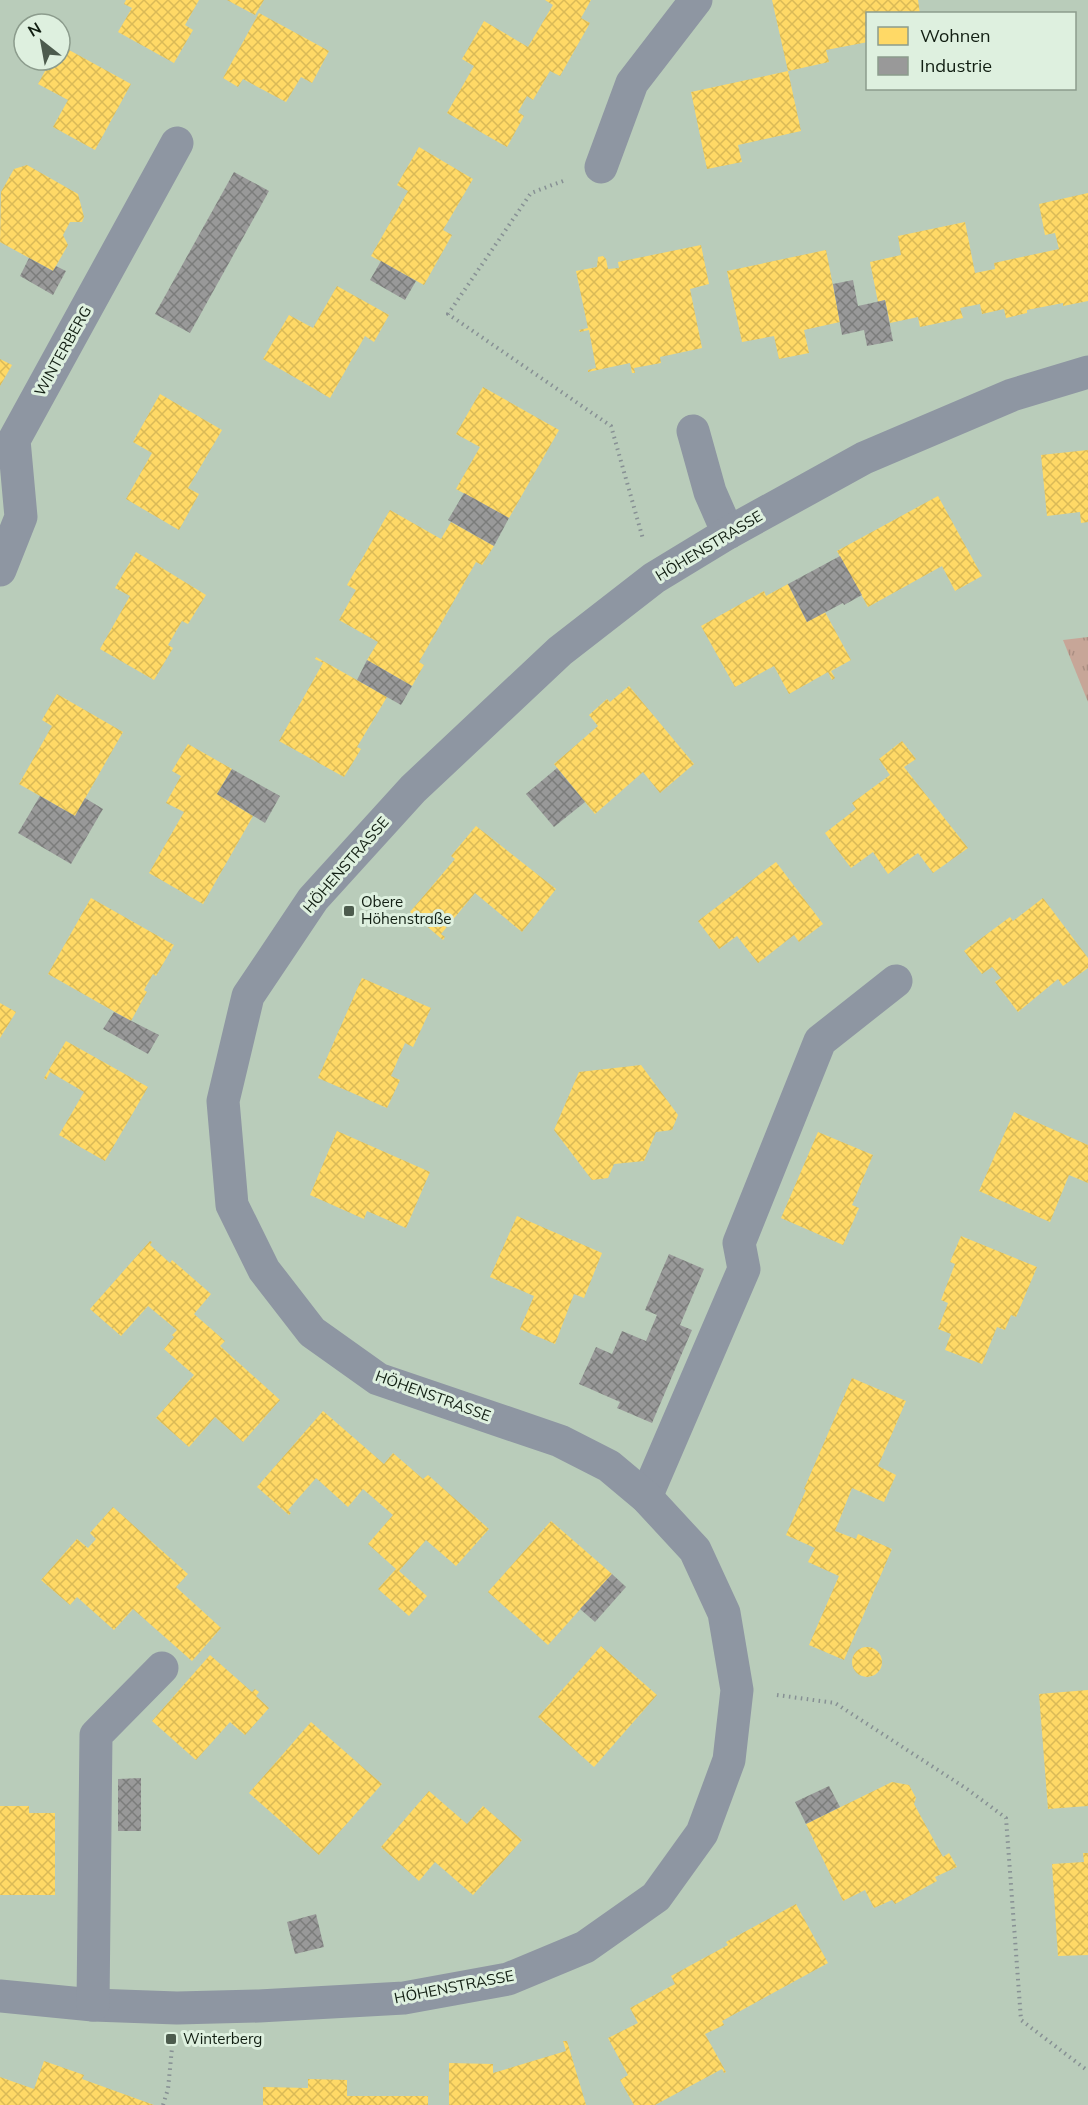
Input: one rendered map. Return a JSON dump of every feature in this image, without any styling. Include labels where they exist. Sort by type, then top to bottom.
[{"type":"street","points":[[601,167],[632,83],[696,0]]},
{"type":"street","name":"WINTERBERG","points":[[0,570],[21,517],[14,440],[177,144]]},
{"type":"street","name":"HÖHENSTRASSE","points":[[0,1996],[93,2005],[177,2008],[259,2006],[404,1998],[508,1979],[585,1947],[656,1897],[702,1833],[729,1760],[737,1690],[724,1613],[695,1550],[646,1497],[609,1466],[560,1441],[378,1379],[312,1332],[264,1270],[232,1205],[223,1101],[248,996],[313,899],[412,789],[560,651],[654,578],[728,533],[864,458],[1012,395],[1088,372]]},
{"type":"street","points":[[693,431],[710,492],[728,533]]},
{"type":"street","points":[[646,1497],[744,1269],[739,1243],[820,1041],[896,981]]},
{"type":"street","points":[[93,2005],[96,1735],[162,1668]]},
{"type":"path","points":[[601,167],[531,193],[448,314],[611,426],[654,578]]},
{"type":"path","points":[[737,1690],[835,1703],[967,1789],[1006,1818],[1021,2020],[1088,2071]]},
{"type":"path","points":[[163,2105],[168,2089],[177,2008]]},
{"type":"green space","points":[[1088,637],[1088,702],[1063,640]]},
{"type":"building: Wohnen","points":[[126,0],[199,0],[185,25],[193,30],[174,63],[118,32],[132,8],[124,4]]},
{"type":"building: Wohnen","points":[[227,0],[264,0],[255,15]]},
{"type":"building: Wohnen","points":[[545,0],[591,0],[581,18],[590,23],[560,76],[550,71],[533,100],[527,96],[518,112],[524,116],[507,147],[447,113],[474,66],[462,59],[484,21],[528,47],[553,5]]},
{"type":"building: Wohnen","points":[[772,0],[918,0],[920,12],[866,12],[866,42],[826,50],[829,62],[788,71]]},
{"type":"building: Wohnen","points":[[259,13],[329,51],[312,83],[301,77],[286,102],[243,79],[238,87],[223,78]]},
{"type":"building: Wohnen","points":[[72,52],[131,84],[95,150],[53,127],[68,100],[38,84],[44,72],[72,72]]},
{"type":"building: Wohnen","points":[[788,71],[801,131],[738,145],[742,162],[707,169],[691,92]]},
{"type":"building: Wohnen","points":[[419,147],[473,179],[443,230],[452,235],[424,285],[371,256],[408,191],[397,185]]},
{"type":"building: Wohnen","points":[[27,165],[78,194],[84,217],[82,222],[70,222],[63,235],[68,245],[53,271],[0,242],[1,192],[14,169]]},
{"type":"building: Wohnen","points":[[1088,193],[1088,301],[1027,310],[1027,313],[1006,318],[1004,309],[982,314],[980,304],[960,308],[963,318],[920,327],[918,317],[890,323],[885,300],[878,302],[870,262],[901,255],[898,236],[965,222],[975,273],[995,269],[994,263],[1059,249],[1055,233],[1045,235],[1039,204]]},
{"type":"building: Wohnen","points":[[701,245],[709,284],[690,289],[702,348],[660,357],[661,363],[634,368],[635,373],[632,373],[630,363],[588,372],[596,368],[589,330],[580,332],[579,330],[588,328],[576,271],[597,267],[598,257],[603,256],[606,259],[608,269],[619,268],[618,262]]},
{"type":"building: Wohnen","points":[[826,250],[840,322],[804,330],[809,353],[779,359],[774,336],[742,342],[727,271]]},
{"type":"building: Wohnen","points":[[337,286],[389,315],[374,342],[365,336],[330,398],[263,359],[289,315],[313,328]]},
{"type":"building: Wohnen","points":[[0,359],[12,365],[0,386]]},
{"type":"building: Wohnen","points":[[483,387],[559,430],[509,518],[456,489],[480,447],[456,434]]},
{"type":"building: Wohnen","points":[[160,394],[222,430],[188,488],[199,494],[179,530],[126,499],[152,453],[133,442]]},
{"type":"building: Wohnen","points":[[1088,450],[1088,522],[1081,523],[1080,512],[1047,516],[1041,455]]},
{"type":"building: Wohnen","points":[[938,496],[982,576],[955,591],[942,566],[868,607],[837,551]]},
{"type":"building: Wohnen","points":[[390,510],[441,539],[451,522],[494,546],[482,565],[476,562],[419,662],[424,665],[412,686],[367,660],[378,642],[339,620],[356,590],[347,585]]},
{"type":"building: Wohnen","points":[[136,552],[206,595],[188,624],[182,621],[168,645],[173,648],[154,680],[100,649],[130,596],[115,588]]},
{"type":"building: Wohnen","points":[[788,584],[807,622],[825,612],[851,660],[831,671],[835,678],[832,680],[828,672],[789,694],[774,666],[735,687],[701,626],[764,591],[766,596]]},
{"type":"building: Wohnen","points":[[316,657],[387,697],[357,747],[361,749],[344,777],[279,741],[323,663],[315,659]]},
{"type":"building: Wohnen","points":[[629,686],[694,764],[660,793],[643,772],[595,814],[554,764],[598,726],[589,715],[607,699],[610,702]]},
{"type":"building: Wohnen","points":[[57,694],[123,732],[75,816],[19,784],[52,726],[42,720]]},
{"type":"building: Wohnen","points":[[902,741],[916,759],[904,767],[968,848],[933,873],[918,853],[888,874],[873,852],[851,868],[825,833],[856,809],[852,803],[890,775],[879,759]]},
{"type":"building: Wohnen","points":[[188,744],[232,769],[217,794],[253,816],[203,904],[149,873],[184,812],[166,803],[181,776],[172,771]]},
{"type":"building: Wohnen","points":[[476,826],[556,889],[522,932],[475,893],[441,934],[445,937],[443,940],[410,912],[455,859],[451,856]]},
{"type":"building: Wohnen","points":[[776,862],[823,924],[799,942],[794,935],[758,963],[737,936],[719,949],[698,921]]},
{"type":"building: Wohnen","points":[[91,898],[174,945],[156,976],[153,974],[144,990],[147,992],[131,1021],[48,974]]},
{"type":"building: Wohnen","points":[[1043,898],[1088,958],[1088,968],[1063,986],[1058,979],[1018,1012],[995,982],[1001,978],[992,967],[982,974],[964,951],[1010,917],[1013,921]]},
{"type":"building: Wohnen","points":[[362,978],[431,1008],[413,1047],[405,1043],[391,1076],[400,1080],[387,1108],[318,1078]]},
{"type":"building: Wohnen","points":[[0,1003],[16,1012],[0,1038]]},
{"type":"building: Wohnen","points":[[66,1041],[148,1087],[105,1161],[59,1135],[84,1092],[50,1072],[46,1080],[44,1078]]},
{"type":"building: Wohnen","points":[[641,1065],[678,1115],[672,1130],[656,1132],[644,1161],[614,1164],[608,1178],[592,1180],[554,1130],[579,1072]]},
{"type":"building: Wohnen","points":[[1014,1112],[1088,1145],[1088,1183],[1069,1175],[1050,1222],[979,1191]]},
{"type":"building: Wohnen","points":[[337,1131],[430,1172],[406,1228],[367,1211],[364,1219],[310,1195]]},
{"type":"building: Wohnen","points":[[818,1132],[873,1155],[852,1205],[859,1208],[843,1245],[781,1218]]},
{"type":"building: Wohnen","points":[[517,1216],[602,1253],[584,1298],[574,1294],[555,1344],[520,1329],[534,1296],[490,1277]]},
{"type":"building: Wohnen","points":[[961,1236],[1037,1267],[1016,1317],[1011,1315],[1005,1330],[997,1327],[982,1364],[945,1350],[951,1334],[938,1329],[948,1303],[941,1300],[955,1264],[950,1262]]},
{"type":"building: Wohnen","points":[[150,1241],[152,1242],[150,1245],[170,1263],[172,1260],[211,1294],[194,1314],[225,1341],[220,1346],[280,1400],[243,1442],[215,1417],[189,1447],[156,1418],[194,1375],[164,1349],[177,1330],[148,1306],[121,1336],[90,1309]]},
{"type":"building: Wohnen","points":[[852,1378],[906,1401],[878,1466],[896,1475],[884,1502],[852,1488],[835,1531],[856,1539],[858,1534],[892,1549],[844,1660],[809,1645],[839,1576],[808,1562],[815,1548],[786,1535]]},
{"type":"building: Wohnen","points":[[323,1411],[384,1464],[393,1453],[423,1479],[428,1475],[489,1529],[456,1566],[426,1540],[399,1571],[427,1596],[409,1616],[378,1589],[396,1569],[368,1544],[393,1515],[363,1489],[348,1507],[316,1478],[288,1510],[291,1513],[289,1515],[257,1487]]},
{"type":"building: Wohnen","points":[[113,1507],[188,1574],[176,1587],[221,1628],[192,1661],[133,1609],[114,1630],[77,1597],[70,1605],[41,1580],[77,1539],[88,1548],[96,1539],[90,1533]]},
{"type":"building: Wohnen","points":[[551,1521],[612,1574],[548,1645],[488,1592]]},
{"type":"building: Wohnen","points":[[601,1646],[657,1695],[594,1767],[538,1717]]},
{"type":"building: Wohnen","points":[[867,1647],[873,1648],[881,1656],[881,1668],[873,1676],[867,1677],[861,1676],[853,1668],[852,1662],[853,1656],[861,1648]]},
{"type":"building: Wohnen","points":[[210,1655],[252,1692],[255,1689],[259,1692],[256,1696],[269,1708],[245,1735],[230,1722],[196,1760],[152,1721]]},
{"type":"building: Wohnen","points":[[1088,1690],[1088,1806],[1048,1809],[1039,1694]]},
{"type":"building: Wohnen","points":[[311,1722],[382,1784],[319,1855],[249,1793]]},
{"type":"building: Wohnen","points":[[892,1782],[909,1785],[916,1798],[914,1804],[943,1857],[949,1853],[957,1867],[935,1877],[937,1881],[895,1904],[892,1900],[874,1908],[865,1890],[843,1901],[806,1824]]},
{"type":"building: Wohnen","points":[[429,1791],[467,1824],[483,1806],[522,1840],[473,1895],[435,1862],[419,1881],[381,1847]]},
{"type":"building: Wohnen","points":[[0,1806],[29,1806],[29,1813],[55,1813],[55,1895],[0,1895]]},
{"type":"building: Wohnen","points":[[1083,1853],[1088,1853],[1088,1955],[1058,1956],[1052,1864],[1084,1862]]},
{"type":"building: Wohnen","points":[[796,1904],[828,1963],[722,2021],[724,2025],[705,2034],[726,2072],[724,2073],[722,2069],[655,2105],[634,2105],[620,2080],[628,2075],[608,2038],[638,2023],[630,2008],[675,1984],[671,1976],[728,1945],[726,1942]]},
{"type":"building: Wohnen","points":[[563,2041],[567,2041],[586,2105],[449,2105],[449,2063],[493,2064],[493,2073],[566,2051]]},
{"type":"building: Wohnen","points":[[44,2061],[84,2075],[82,2079],[154,2105],[0,2105],[0,2077],[34,2089]]},
{"type":"building: Wohnen","points":[[308,2079],[347,2080],[347,2096],[428,2096],[428,2105],[263,2105],[263,2087],[308,2088]]},
{"type":"building: Industrie","points":[[234,172],[269,191],[190,333],[155,314]]},
{"type":"building: Industrie","points":[[29,258],[53,271],[56,266],[66,271],[53,295],[20,276]]},
{"type":"building: Industrie","points":[[381,261],[416,281],[405,300],[370,280]]},
{"type":"building: Industrie","points":[[853,280],[858,306],[885,300],[893,341],[867,346],[864,330],[842,335],[833,284]]},
{"type":"building: Industrie","points":[[464,493],[509,518],[494,546],[448,520]]},
{"type":"building: Industrie","points":[[840,556],[862,595],[807,622],[788,584]]},
{"type":"building: Industrie","points":[[367,660],[412,686],[401,705],[357,680]]},
{"type":"building: Industrie","points":[[557,768],[585,802],[554,827],[526,794]]},
{"type":"building: Industrie","points":[[232,769],[280,796],[265,823],[217,794]]},
{"type":"building: Industrie","points":[[40,796],[75,816],[85,798],[103,809],[71,864],[18,833]]},
{"type":"building: Industrie","points":[[114,1012],[159,1035],[148,1054],[103,1029]]},
{"type":"building: Industrie","points":[[669,1254],[704,1269],[680,1325],[692,1330],[652,1423],[617,1408],[620,1402],[579,1384],[596,1347],[612,1354],[622,1331],[646,1341],[657,1315],[645,1310]]},
{"type":"building: Industrie","points":[[612,1574],[626,1587],[595,1622],[580,1609]]},
{"type":"building: Industrie","points":[[141,1778],[141,1831],[118,1831],[118,1779]]},
{"type":"building: Industrie","points":[[829,1786],[840,1807],[806,1824],[795,1802]]},
{"type":"building: Industrie","points":[[316,1914],[324,1947],[295,1954],[287,1922]]},
{"type":"place","name":"Obere Höhenstraße","points":[[349,911]]},
{"type":"place","name":"Winterberg","points":[[171,2039]]}]
